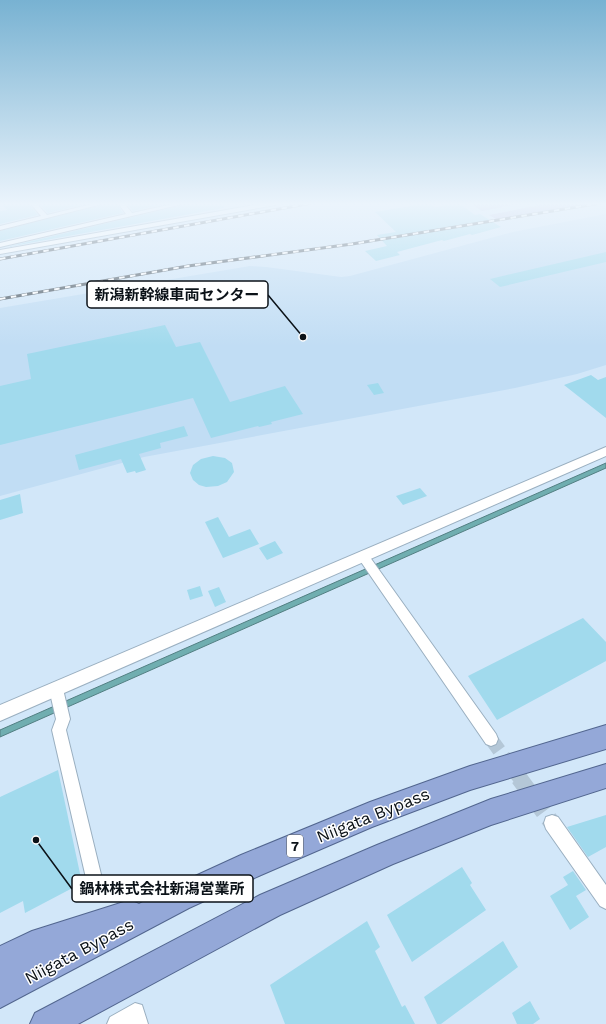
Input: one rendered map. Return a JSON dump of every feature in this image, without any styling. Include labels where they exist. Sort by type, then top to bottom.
[{"type":"highway","name":"Niigata Bypass","points":[[0,993],[179,898],[251,865],[370,815],[470,778],[606,737]]},
{"type":"highway","points":[[46,1024],[130,978],[270,905],[386,854],[492,812],[606,776]]},
{"type":"highway","points":[[0,962],[32,946],[179,898]]},
{"type":"highway","points":[[64,1024],[130,978]]},
{"type":"street","points":[[0,713],[606,451]]},
{"type":"street","points":[[363,556],[491,739]]},
{"type":"street","points":[[56,689],[62,719],[59,730],[97,891]]},
{"type":"street","points":[[552,823],[606,900]]},
{"type":"street","points":[[117,1024],[135,1012],[138,1024]]},
{"type":"shaded area","points":[[443,251],[606,251],[606,365],[577,374],[515,388],[144,457],[0,496],[0,308],[250,266],[341,277],[350,276]]},
{"type":"shaded area","points":[[606,463],[606,468],[0,737],[0,730]]},
{"type":"building","points":[[365,251],[402,251],[397,252],[400,255],[376,261]]},
{"type":"building","points":[[606,252],[606,262],[500,287],[490,279]]},
{"type":"building","points":[[165,325],[176,347],[200,342],[230,402],[285,386],[303,414],[271,422],[272,424],[211,438],[193,398],[0,445],[0,386],[31,379],[27,354]]},
{"type":"building","points":[[591,375],[598,380],[606,377],[606,418],[564,385]]},
{"type":"building","points":[[378,383],[384,393],[374,395],[367,385]]},
{"type":"building","points":[[184,426],[188,436],[160,443],[161,448],[139,454],[146,470],[136,473],[135,471],[127,473],[121,459],[79,470],[75,455]]},
{"type":"building","points":[[213,456],[225,458],[232,463],[234,472],[227,482],[218,486],[206,487],[199,485],[193,480],[190,473],[193,465],[201,459]]},
{"type":"building","points":[[420,488],[427,496],[403,505],[396,496]]},
{"type":"building","points":[[20,494],[23,513],[0,520],[0,500]]},
{"type":"building","points":[[218,517],[229,537],[250,529],[259,544],[223,558],[205,522]]},
{"type":"building","points":[[275,541],[283,553],[267,560],[259,548]]},
{"type":"building","points":[[200,586],[203,596],[190,600],[187,590]]},
{"type":"building","points":[[219,587],[226,602],[215,607],[208,591]]},
{"type":"building","points":[[583,618],[606,642],[606,661],[497,720],[468,676]]},
{"type":"building","points":[[58,770],[82,883],[25,913],[23,901],[0,913],[0,797]]},
{"type":"building","points":[[606,815],[606,847],[588,857],[567,827]]},
{"type":"building","points":[[462,867],[472,883],[470,885],[486,910],[412,962],[387,915]]},
{"type":"building","points":[[573,871],[586,890],[576,896],[589,917],[570,930],[550,896],[568,885],[563,877]]},
{"type":"building","points":[[367,921],[380,947],[375,951],[402,1007],[405,1005],[415,1024],[285,1024],[270,985]]},
{"type":"building","points":[[503,941],[518,967],[441,1024],[437,1024],[424,997]]},
{"type":"building","points":[[530,1001],[540,1019],[533,1024],[517,1024],[512,1013]]},
{"type":"tunnel","points":[[491,739],[520,779]]},
{"type":"tunnel","points":[[519,778],[552,823]]},
{"type":"railway","points":[[0,259],[46,251]]},
{"type":"railway","points":[[0,299],[188,266],[301,251]]},
{"type":"place","name":"新潟新幹線車両センター","points":[[303,337]]},
{"type":"place","name":"鍋林株式会社新潟営業所","points":[[36,840]]}]
